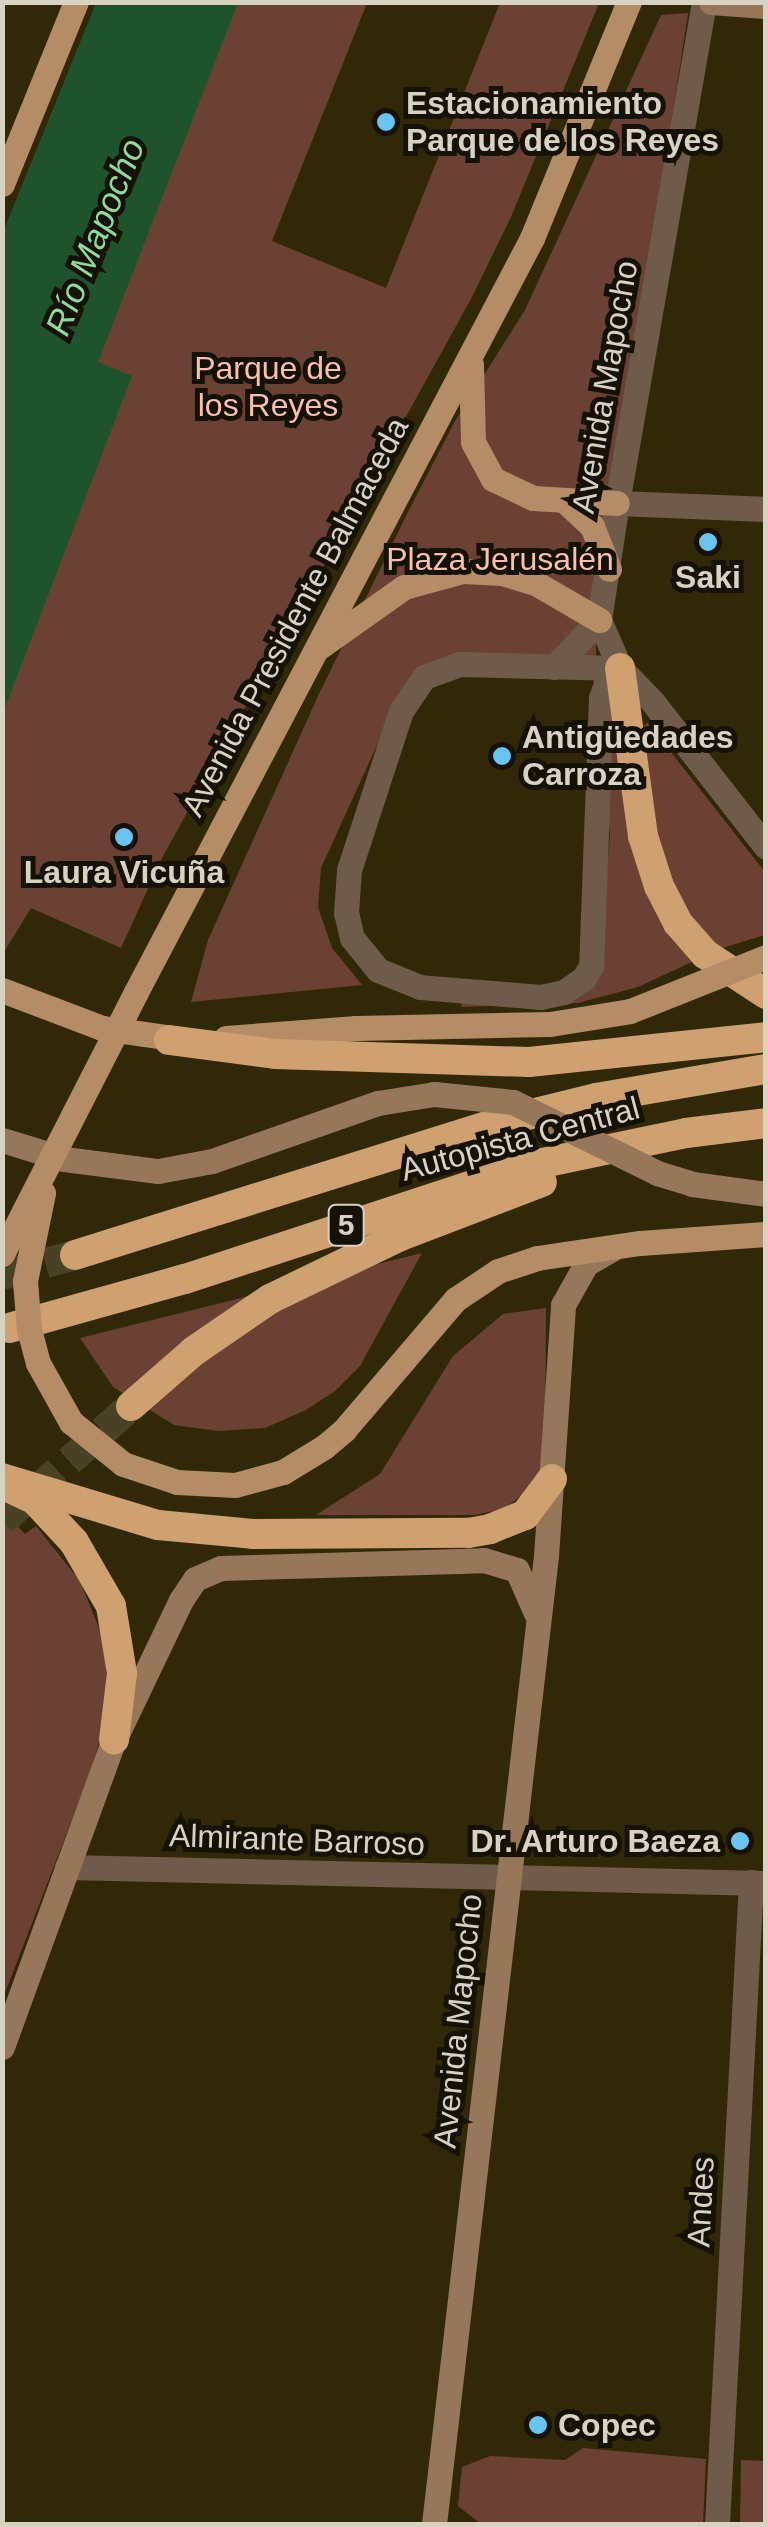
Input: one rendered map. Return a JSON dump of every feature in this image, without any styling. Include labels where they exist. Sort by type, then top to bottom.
[{"type":"highway","points":[[620,668],[644,836],[659,886],[678,923],[705,954],[766,994]]},
{"type":"highway","points":[[169,1040],[275,1054],[484,1062],[558,1061],[766,1037]]},
{"type":"highway","name":"Autopista Central","points":[[75,1255],[500,1122],[614,1095],[766,1068]]},
{"type":"highway","name":"Autopista Central","points":[[9,1328],[185,1280],[533,1165],[686,1134],[766,1123]]},
{"type":"highway","points":[[131,1406],[228,1326],[356,1256],[456,1212],[686,1134]]},
{"type":"highway","points":[[2,1481],[158,1525],[253,1534],[468,1534],[490,1530],[525,1515],[552,1479]]},
{"type":"highway","points":[[2,1481],[35,1500],[74,1542],[111,1606],[122,1673],[114,1740]]},
{"type":"main road","points":[[2,184],[76,2]]},
{"type":"main road","name":"Avenida Presidente Balmaceda","points":[[2,1254],[308,656],[532,238],[629,2]]},
{"type":"main road","points":[[707,2],[766,6]]},
{"type":"main road","points":[[472,354],[470,423],[485,470],[519,495],[565,502],[617,503]]},
{"type":"main road","points":[[565,502],[592,526],[608,568]]},
{"type":"main road","points":[[308,656],[404,587],[462,571],[502,574],[537,584],[598,620]]},
{"type":"main road","points":[[2,990],[102,1028],[169,1040],[356,1028],[550,1024],[630,1011],[766,957]]},
{"type":"main road","points":[[2,1140],[79,1162],[158,1171],[212,1161],[378,1103],[434,1094],[513,1102],[632,1162],[692,1184],[766,1194]]},
{"type":"main road","points":[[53,1154],[25,1281],[29,1329],[38,1363],[72,1422],[123,1464],[178,1482],[235,1486],[283,1472],[324,1447],[474,1283],[537,1258],[766,1234]]},
{"type":"main road","name":"Avenida Mapocho","points":[[434,2524],[538,1622],[563,1304],[586,1264],[614,1248]]},
{"type":"main road","points":[[2,2047],[114,1740],[188,1587],[221,1568],[499,1562],[524,1578],[538,1622]]},
{"type":"street","name":"Avenida Mapocho","points":[[598,620],[707,2]]},
{"type":"street","points":[[617,503],[766,509]]},
{"type":"street","points":[[554,667],[598,620],[620,668],[652,702],[766,847]]},
{"type":"street","points":[[446,666],[620,668],[606,683],[600,698],[591,966],[584,978],[564,992],[541,997],[420,988],[386,975],[366,959],[352,938],[346,885],[352,856],[409,695],[424,677],[446,666]]},
{"type":"street","name":"Almirante Barroso","points":[[68,1866],[758,1883]]},
{"type":"street","name":"Andes","points":[[717,2524],[758,1883]]},
{"type":"green space","name":"Parque de los Reyes","points":[[100,3],[367,3],[272,241],[386,288],[500,3],[599,3],[511,217],[471,299],[162,858],[121,948],[31,908],[4,952],[3,240]]},
{"type":"green space","name":"Plaza Jerusalén","points":[[688,13],[596,617],[596,669],[471,660],[398,699],[321,868],[318,907],[332,948],[362,985],[191,1002],[208,940],[318,696],[409,510],[455,421],[525,310],[661,15]]},
{"type":"green space","points":[[609,692],[696,960],[638,987],[578,1003],[461,1007],[462,1002],[564,1003],[576,1000],[599,977],[610,835],[605,778]]},
{"type":"green space","points":[[648,723],[765,872],[765,935],[719,949],[682,904],[668,875],[653,817],[644,725]]},
{"type":"green space","points":[[422,1253],[360,1366],[335,1391],[306,1410],[265,1428],[218,1431],[174,1425],[113,1387],[80,1338]]},
{"type":"green space","points":[[546,1308],[545,1448],[540,1472],[522,1495],[504,1509],[474,1515],[316,1515],[380,1474],[453,1356],[503,1314]]},
{"type":"green space","points":[[3,1510],[25,1534],[36,1526],[80,1581],[105,1643],[107,1691],[103,1730],[90,1773],[3,1998]]},
{"type":"green space","points":[[583,2448],[706,2459],[703,2524],[481,2524],[458,2506],[462,2467],[490,2456],[565,2460]]},
{"type":"green space","points":[[741,2460],[765,2461],[765,2524],[740,2524]]},
{"type":"water","name":"Río Mapocho","points":[[96,3],[238,3],[98,362],[132,376],[3,713],[3,232]]},
{"type":"tunnel","points":[[2,1275],[75,1255]]},
{"type":"tunnel","points":[[2,1521],[131,1406]]},
{"type":"place","name":"Estacionamiento Parque de los Reyes","points":[[386,122]]},
{"type":"place","name":"Saki","points":[[708,542]]},
{"type":"place","name":"Antigüedades Carroza","points":[[502,756]]},
{"type":"place","name":"Laura Vicuña","points":[[124,837]]},
{"type":"place","name":"Dr. Arturo Baeza","points":[[740,1841]]},
{"type":"place","name":"Copec","points":[[538,2425]]}]
